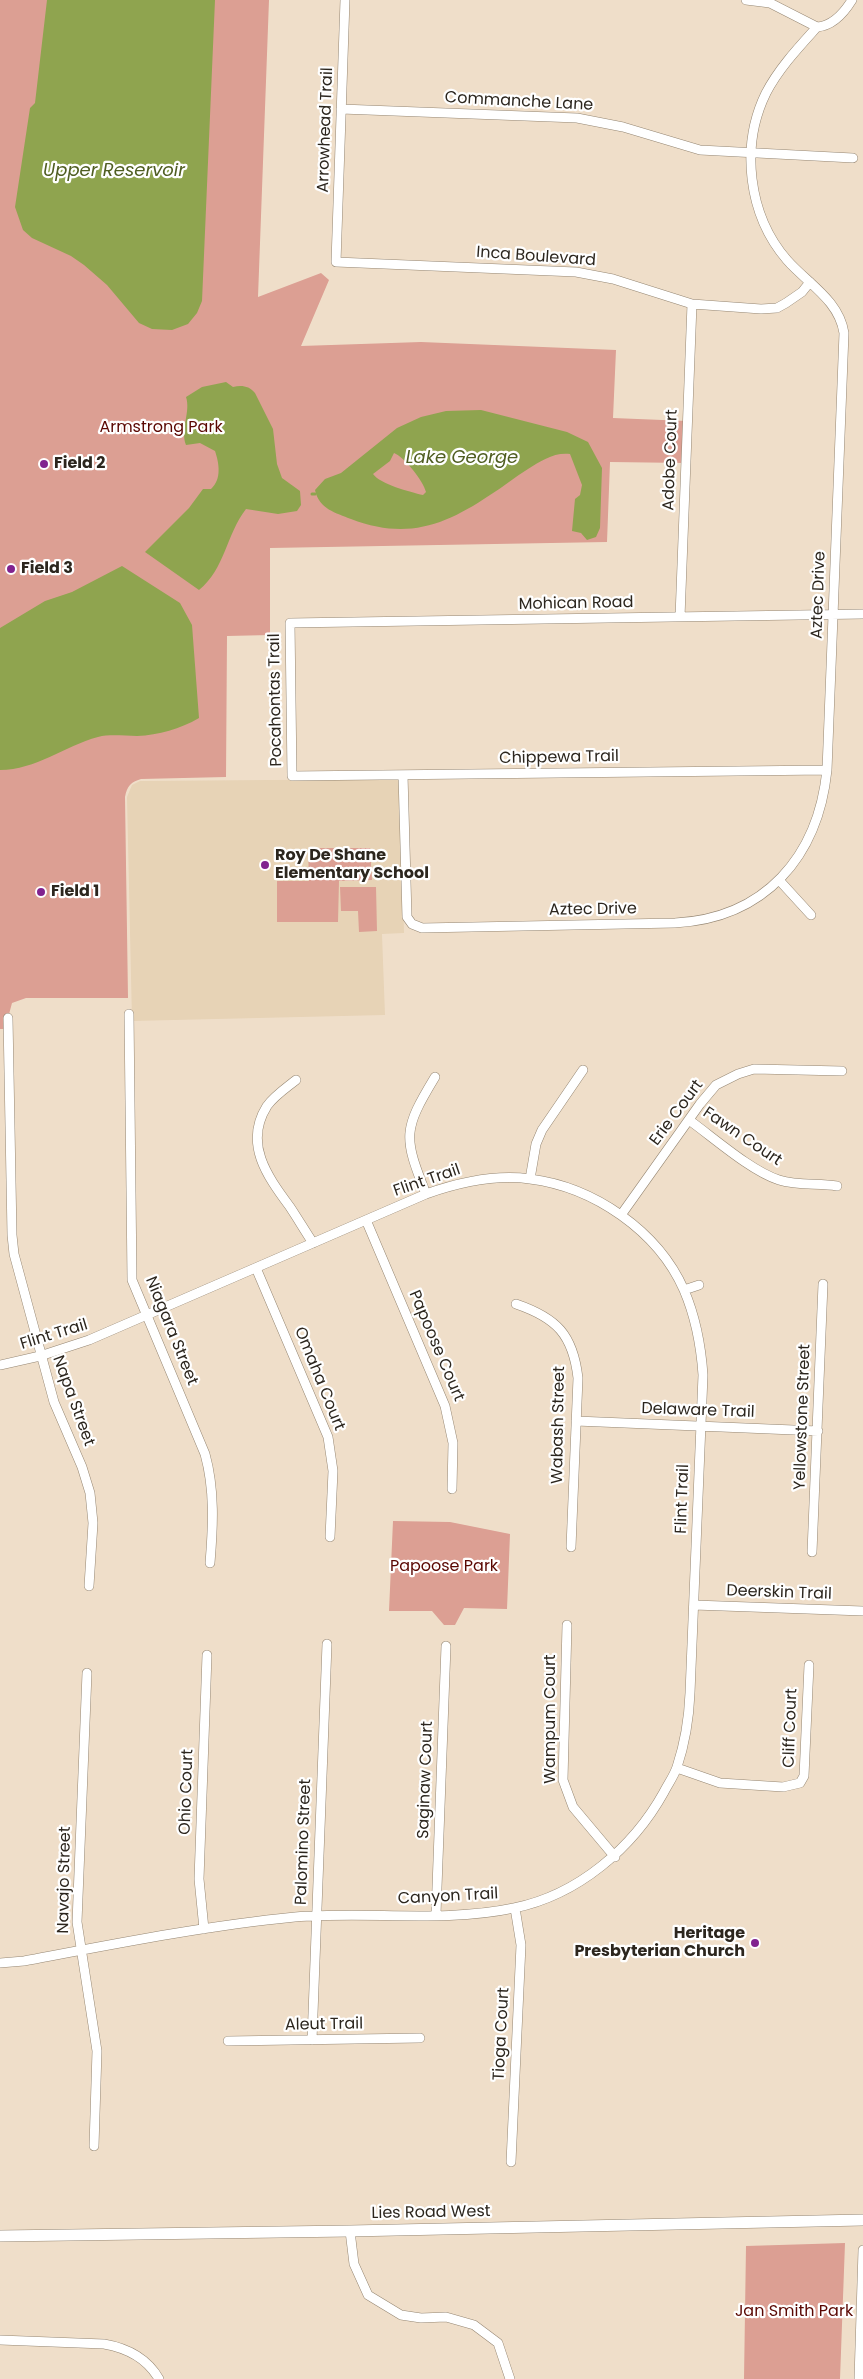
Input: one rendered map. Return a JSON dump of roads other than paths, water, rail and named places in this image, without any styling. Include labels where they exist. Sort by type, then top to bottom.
[{"type":"street","name":"Arrowhead Trail","points":[[336,262],[345,0]]},
{"type":"street","points":[[746,0],[770,3],[817,27]]},
{"type":"street","name":"Aztec Drive","points":[[404,775],[407,917],[412,924],[422,928],[692,922],[734,910],[751,901],[779,880],[803,849],[816,824],[824,798],[827,770],[844,332],[841,317],[830,302],[787,260],[767,230],[754,191],[751,154],[757,117],[766,93],[786,63],[817,27],[825,26],[845,12],[852,0]]},
{"type":"street","name":"Commanche Lane","points":[[341,109],[584,119],[623,127],[700,150],[853,158]]},
{"type":"street","name":"Inca Boulevard","points":[[336,262],[576,272],[613,279],[692,304],[768,310],[786,303],[802,292],[810,282]]},
{"type":"street","name":"Adobe Court","points":[[680,617],[692,304]]},
{"type":"street","name":"Mohican Road","points":[[290,623],[863,614]]},
{"type":"street","name":"Pocahontas Trail","points":[[290,623],[292,776]]},
{"type":"street","name":"Chippewa Trail","points":[[292,776],[827,770]]},
{"type":"street","points":[[779,880],[811,915]]},
{"type":"street","name":"Niagara Street","points":[[128,1014],[132,1280],[206,1454],[213,1498],[210,1564]]},
{"type":"street","name":"Napa Street","points":[[8,1018],[12,1236],[14,1254],[40,1356],[54,1402],[82,1467],[90,1494],[92,1523],[89,1586]]},
{"type":"street","name":"Erie Court","points":[[620,1215],[716,1085],[738,1074],[770,1068],[842,1071]]},
{"type":"street","points":[[530,1179],[536,1144],[542,1130],[583,1070]]},
{"type":"street","points":[[426,1194],[410,1150],[409,1134],[415,1110],[435,1076]]},
{"type":"street","points":[[296,1080],[267,1107],[259,1126],[258,1149],[260,1160],[269,1179],[313,1243]]},
{"type":"street","name":"Fawn Court","points":[[689,1120],[753,1166],[773,1177],[793,1184],[837,1186]]},
{"type":"street","name":"Flint Trail","points":[[0,1364],[40,1356],[89,1340],[426,1194],[475,1180],[506,1178],[530,1179],[582,1193],[620,1215],[660,1252],[684,1290],[698,1333],[702,1355],[701,1426],[694,1604]]},
{"type":"street","name":"Papoose Court","points":[[366,1220],[445,1406],[453,1443],[452,1489]]},
{"type":"street","name":"Omaha Court","points":[[256,1268],[328,1438],[333,1471],[330,1537]]},
{"type":"street","name":"Yellowstone Street","points":[[812,1552],[822,1284]]},
{"type":"street","points":[[684,1290],[699,1285]]},
{"type":"street","name":"Wabash Street","points":[[516,1304],[548,1318],[565,1335],[571,1346],[578,1378],[571,1547]]},
{"type":"street","name":"Delaware Trail","points":[[576,1422],[818,1431]]},
{"type":"street","name":"Deerskin Trail","points":[[694,1604],[863,1611]]},
{"type":"street","name":"Canyon Trail","points":[[0,1964],[257,1921],[316,1916],[478,1913],[515,1908],[560,1892],[615,1856],[644,1822],[677,1768],[689,1712],[694,1604]]},
{"type":"street","name":"Wampum Court","points":[[567,1624],[563,1780],[568,1796],[578,1814],[615,1856]]},
{"type":"street","name":"Palomino Street","points":[[312,2040],[327,1644]]},
{"type":"street","name":"Saginaw Court","points":[[436,1914],[446,1646]]},
{"type":"street","name":"Ohio Court","points":[[204,1930],[198,1879],[207,1655]]},
{"type":"street","name":"Cliff Court","points":[[677,1768],[720,1783],[783,1787],[802,1786],[809,1665]]},
{"type":"street","name":"Navajo Street","points":[[86,1673],[78,1922],[81,1951],[98,2050],[94,2146]]},
{"type":"street","name":"Tioga Court","points":[[510,2162],[521,1945],[515,1908]]},
{"type":"street","name":"Aleut Trail","points":[[228,2041],[420,2038]]},
{"type":"street","name":"Lies Road West","points":[[0,2236],[863,2220]]},
{"type":"street","points":[[350,2231],[354,2264],[368,2295],[401,2315],[421,2318],[446,2317],[459,2319],[474,2325],[498,2343],[510,2379]]},
{"type":"street","points":[[859,2379],[863,2250]]},
{"type":"street","points":[[0,2340],[118,2346],[148,2364],[159,2379]]},
{"type":"water","name":"Upper Reservoir","points":[[47,0],[215,0],[202,301],[197,313],[188,324],[172,330],[152,329],[139,323],[107,285],[84,265],[71,256],[32,238],[23,230],[15,207],[30,108],[35,103]]},
{"type":"water","points":[[226,382],[233,387],[248,387],[255,393],[273,429],[277,464],[282,478],[300,491],[301,505],[297,511],[278,514],[246,509],[239,519],[220,562],[208,582],[199,590],[145,552],[189,508],[203,489],[211,489],[217,481],[218,461],[215,451],[200,443],[186,445],[184,433],[187,409],[186,397],[202,387]]},
{"type":"water","name":"Lake George","points":[[481,410],[567,432],[588,442],[602,468],[600,528],[596,537],[587,540],[581,533],[572,531],[575,499],[580,495],[582,485],[570,454],[559,454],[543,460],[457,515],[424,526],[407,529],[371,525],[334,512],[320,502],[315,490],[325,479],[341,473],[397,428],[421,417],[446,411]],"holes":[[[394,453],[408,464],[421,481],[426,492],[423,495],[388,484],[373,474],[390,461]]]},
{"type":"water","points":[[122,566],[180,603],[192,625],[199,718],[169,731],[137,736],[98,737],[38,762],[13,769],[0,770],[0,628],[45,601],[72,592]]},
{"type":"place","name":"Field 2","points":[[44,464]]},
{"type":"place","name":"Field 3","points":[[11,569]]},
{"type":"place","name":"Roy De Shane Elementary School","points":[[265,865]]},
{"type":"place","name":"Field 1","points":[[41,892]]},
{"type":"place","name":"Heritage Presbyterian Church","points":[[755,1943]]},
{"type":"park label","name":"Armstrong Park","points":[[161,428]]},
{"type":"park label","name":"Papoose Park","points":[[444,1567]]},
{"type":"park label","name":"Jan Smith Park","points":[[794,2312]]}]
